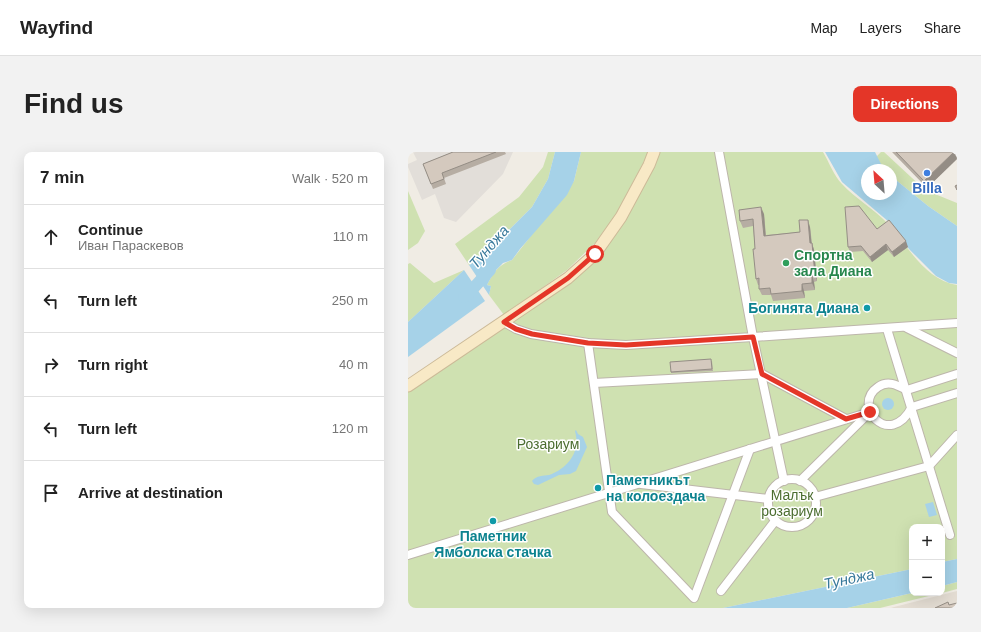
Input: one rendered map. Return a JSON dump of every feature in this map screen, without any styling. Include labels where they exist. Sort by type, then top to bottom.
[{"type":"street","points":[[408,386],[568,278],[595,254],[621,217],[649,165],[654,152]]},
{"type":"street","points":[[719,152],[753,337],[784,481]]},
{"type":"street","points":[[504,322],[516,329],[532,334],[588,343],[626,345],[957,324]]},
{"type":"street","points":[[907,327],[957,353]]},
{"type":"street","points":[[887,328],[950,535]]},
{"type":"street","points":[[588,343],[612,512],[694,598],[750,449]]},
{"type":"street","points":[[594,383],[762,374],[846,419]]},
{"type":"street","points":[[957,374],[907,390],[888,383],[879,386],[869,398],[869,407],[870,412],[879,422],[893,425],[904,419],[912,407],[957,393]]},
{"type":"street","points":[[408,555],[870,412]]},
{"type":"street","points":[[800,481],[870,412]]},
{"type":"street","points":[[815,497],[929,466],[957,435]]},
{"type":"street","points":[[784,481],[800,481],[812,490],[816,505],[814,512],[810,519],[797,527],[782,525],[775,520],[768,507],[771,491],[784,481]]},
{"type":"street","points":[[638,484],[769,499]]},
{"type":"street","points":[[721,591],[775,520]]},
{"type":"shaded area","points":[[413,152],[513,152],[503,174],[456,222],[444,218],[435,194],[422,200],[408,167],[408,164],[417,160]]},
{"type":"shaded area","points":[[957,591],[957,608],[891,608],[937,596],[945,596],[945,594]]},
{"type":"green space","points":[[548,152],[555,152],[548,179],[532,207],[510,229],[491,242],[479,259],[469,265],[455,244],[519,197],[543,167]]},
{"type":"green space","points":[[581,152],[649,152],[615,216],[595,243],[567,270],[504,315],[489,295],[491,286],[487,285],[492,276],[503,264],[512,260],[574,181]]},
{"type":"green space","points":[[654,152],[823,152],[839,181],[888,224],[910,252],[926,269],[946,282],[957,285],[957,559],[945,561],[945,524],[909,524],[909,570],[723,608],[408,608],[408,386],[595,254]]},
{"type":"green space","points":[[881,152],[884,152],[897,164],[880,164],[876,157]]},
{"type":"green space","points":[[897,164],[925,190],[957,203],[957,226],[928,206],[897,181]]},
{"type":"green space","points":[[408,191],[425,231],[418,243],[408,250]]},
{"type":"green space","points":[[410,263],[434,283],[464,270],[408,322],[408,264]]},
{"type":"green space","points":[[957,582],[957,589],[945,592],[945,585]]},
{"type":"green space","points":[[909,594],[909,596],[929,596],[880,608],[847,608]]},
{"type":"water","points":[[555,152],[581,152],[574,181],[567,195],[512,260],[503,263],[494,272],[487,285],[491,286],[489,295],[469,265],[479,259],[491,242],[510,229],[532,207],[548,179]]},
{"type":"water","points":[[825,152],[875,152],[881,164],[861,164],[861,198],[842,182]]},
{"type":"water","points":[[897,181],[928,206],[957,226],[957,284],[949,283],[936,276],[909,249],[889,222],[863,200],[897,200]]},
{"type":"water","points":[[464,270],[485,301],[408,357],[408,322]]},
{"type":"water","points":[[888,398],[892,400],[894,404],[892,408],[888,410],[884,408],[882,404],[884,400]]},
{"type":"water","points":[[576,430],[578,434],[583,437],[587,447],[576,471],[570,474],[559,475],[538,485],[534,484],[532,481],[536,478],[554,473],[571,459],[575,449]]},
{"type":"water","points":[[933,502],[937,515],[929,517],[925,504]]},
{"type":"water","points":[[957,559],[957,582],[945,585],[945,561]]},
{"type":"water","points":[[909,570],[909,594],[847,608],[723,608]]},
{"type":"building","points":[[453,152],[496,152],[442,173],[444,179],[431,184],[423,164]]},
{"type":"building","name":"Billa","points":[[896,152],[954,152],[924,181]]},
{"type":"building","points":[[859,206],[877,229],[889,220],[906,241],[892,252],[886,244],[870,257],[861,246],[848,247],[845,207]]},
{"type":"building","name":"Спортна зала Диана","points":[[761,207],[764,236],[800,232],[799,220],[808,220],[815,275],[812,275],[812,283],[802,284],[802,291],[771,294],[770,288],[759,289],[759,278],[756,279],[753,249],[755,249],[753,219],[740,221],[739,210]]},
{"type":"building","points":[[711,359],[712,369],[671,372],[670,362]]},
{"type":"building","points":[[948,602],[949,605],[957,603],[957,608],[935,608]]},
{"type":"waterway","name":"Тунджа","points":[[464,297],[490,270]]},
{"type":"place","name":"Billa","points":[[927,173]]},
{"type":"place","name":"Спортна зала Диана","points":[[786,263]]},
{"type":"place","name":"Богинята Диана","points":[[867,308]]},
{"type":"place","name":"Паметникът на колоездача","points":[[598,488]]},
{"type":"place","name":"Паметник Ямболска стачка","points":[[493,521]]},
{"type":"route","points":[[595,254],[568,278],[504,322],[516,329],[532,334],[588,343],[626,345],[753,337],[762,374],[846,419],[870,412]]},
{"type":"park label","name":"Розариум","points":[[548,444]]},
{"type":"park label","name":"Малък розариум","points":[[792,504]]}]
